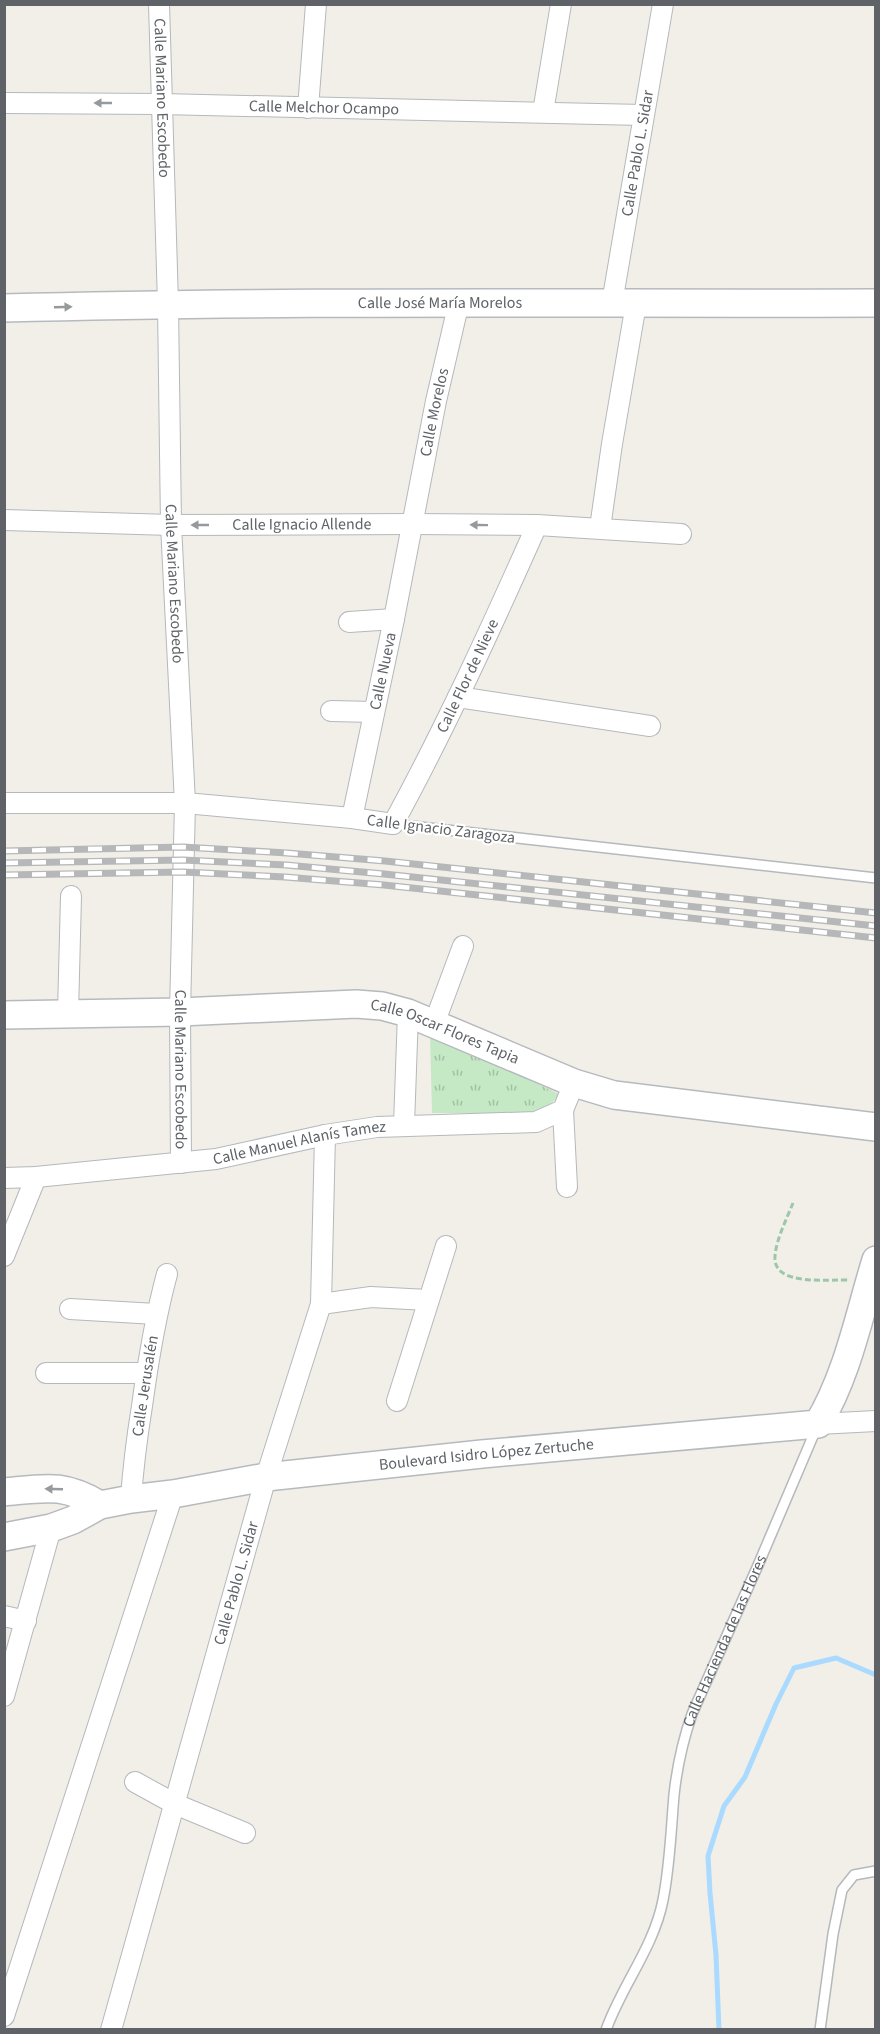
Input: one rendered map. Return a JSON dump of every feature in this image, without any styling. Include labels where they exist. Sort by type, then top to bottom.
[{"type":"street","name":"Calle Mariano Escobedo","points":[[159,4],[168,304],[171,525],[184,803],[180,1012],[181,1163]]},
{"type":"street","points":[[308,108],[316,4]]},
{"type":"street","points":[[543,112],[561,4]]},
{"type":"street","name":"Calle Pablo L. Sidar","points":[[600,528],[612,444],[643,115],[663,4]]},
{"type":"street","name":"Calle Melchor Ocampo","points":[[4,103],[161,104],[643,115]]},
{"type":"street","name":"Calle José María Morelos","points":[[4,308],[168,304],[459,302],[876,303]]},
{"type":"street","name":"Calle Morelos","points":[[412,524],[436,401],[459,302]]},
{"type":"street","name":"Calle Ignacio Allende","points":[[4,520],[171,525],[537,525],[681,534]]},
{"type":"street","name":"Calle Nueva","points":[[352,818],[412,524]]},
{"type":"street","name":"Calle Flor de Nieve","points":[[393,824],[430,756],[537,525]]},
{"type":"street","points":[[349,622],[394,619]]},
{"type":"street","points":[[458,697],[650,726]]},
{"type":"street","points":[[331,711],[374,712]]},
{"type":"street","name":"Calle Ignacio Zaragoza","points":[[4,803],[184,803],[352,818],[393,824]]},
{"type":"street","points":[[68,1013],[71,897]]},
{"type":"street","points":[[434,1024],[463,946]]},
{"type":"street","name":"Calle Oscar Flores Tapia","points":[[4,1015],[180,1012],[356,1004],[382,1006],[408,1013],[574,1083],[621,1096],[876,1127]]},
{"type":"street","points":[[404,1125],[408,1013]]},
{"type":"street","points":[[567,1187],[563,1110],[574,1083]]},
{"type":"street","name":"Calle Manuel Alanís Tamez","points":[[4,1178],[181,1163],[377,1127],[536,1122],[563,1110]]},
{"type":"street","name":"Calle Pablo L. Sidar","points":[[111,2030],[266,1477],[321,1304],[325,1135]]},
{"type":"street","points":[[4,1256],[36,1177]]},
{"type":"street","points":[[397,1401],[446,1246]]},
{"type":"street","name":"Calle Hacienda de las Flores","points":[[818,1424],[841,1378],[873,1270]]},
{"type":"street","name":"Calle Jerusalén","points":[[131,1498],[146,1373],[156,1314],[167,1274]]},
{"type":"street","points":[[321,1304],[371,1297],[428,1300]]},
{"type":"street","points":[[70,1309],[156,1314]]},
{"type":"street","points":[[46,1373],[146,1373]]},
{"type":"street","name":"Boulevard Isidro López Zertuche","points":[[4,1537],[51,1528],[73,1520],[100,1505],[266,1477],[482,1454],[818,1424],[876,1421]]},
{"type":"street","points":[[4,1492],[59,1488],[84,1495],[100,1505]]},
{"type":"street","points":[[4,2016],[172,1494]]},
{"type":"street","points":[[4,1696],[51,1528]]},
{"type":"street","points":[[4,1616],[26,1622]]},
{"type":"street","points":[[135,1782],[175,1804],[245,1833]]},
{"type":"lane","name":"Calle Ignacio Zaragoza","points":[[393,824],[876,878]]},
{"type":"lane","name":"Calle Hacienda de las Flores","points":[[606,2030],[615,2006],[658,1920],[670,1849],[674,1793],[685,1734],[759,1563],[808,1442],[818,1424]]},
{"type":"lane","points":[[820,2030],[833,1934],[842,1890],[854,1875],[876,1871]]},
{"type":"path","points":[[793,1203],[775,1255],[775,1266],[778,1272],[786,1276],[806,1279],[873,1270]]},
{"type":"green space","points":[[430,1033],[561,1095],[539,1113],[432,1113]]},
{"type":"waterway","points":[[719,2030],[708,1856],[724,1806],[745,1777],[794,1668],[836,1658],[876,1675]]},
{"type":"railway","points":[[4,851],[183,847],[287,853],[385,861],[876,913]]},
{"type":"railway","points":[[4,863],[183,860],[286,865],[876,926]]},
{"type":"railway","points":[[4,875],[183,872],[285,877],[384,885],[876,938]]}]
